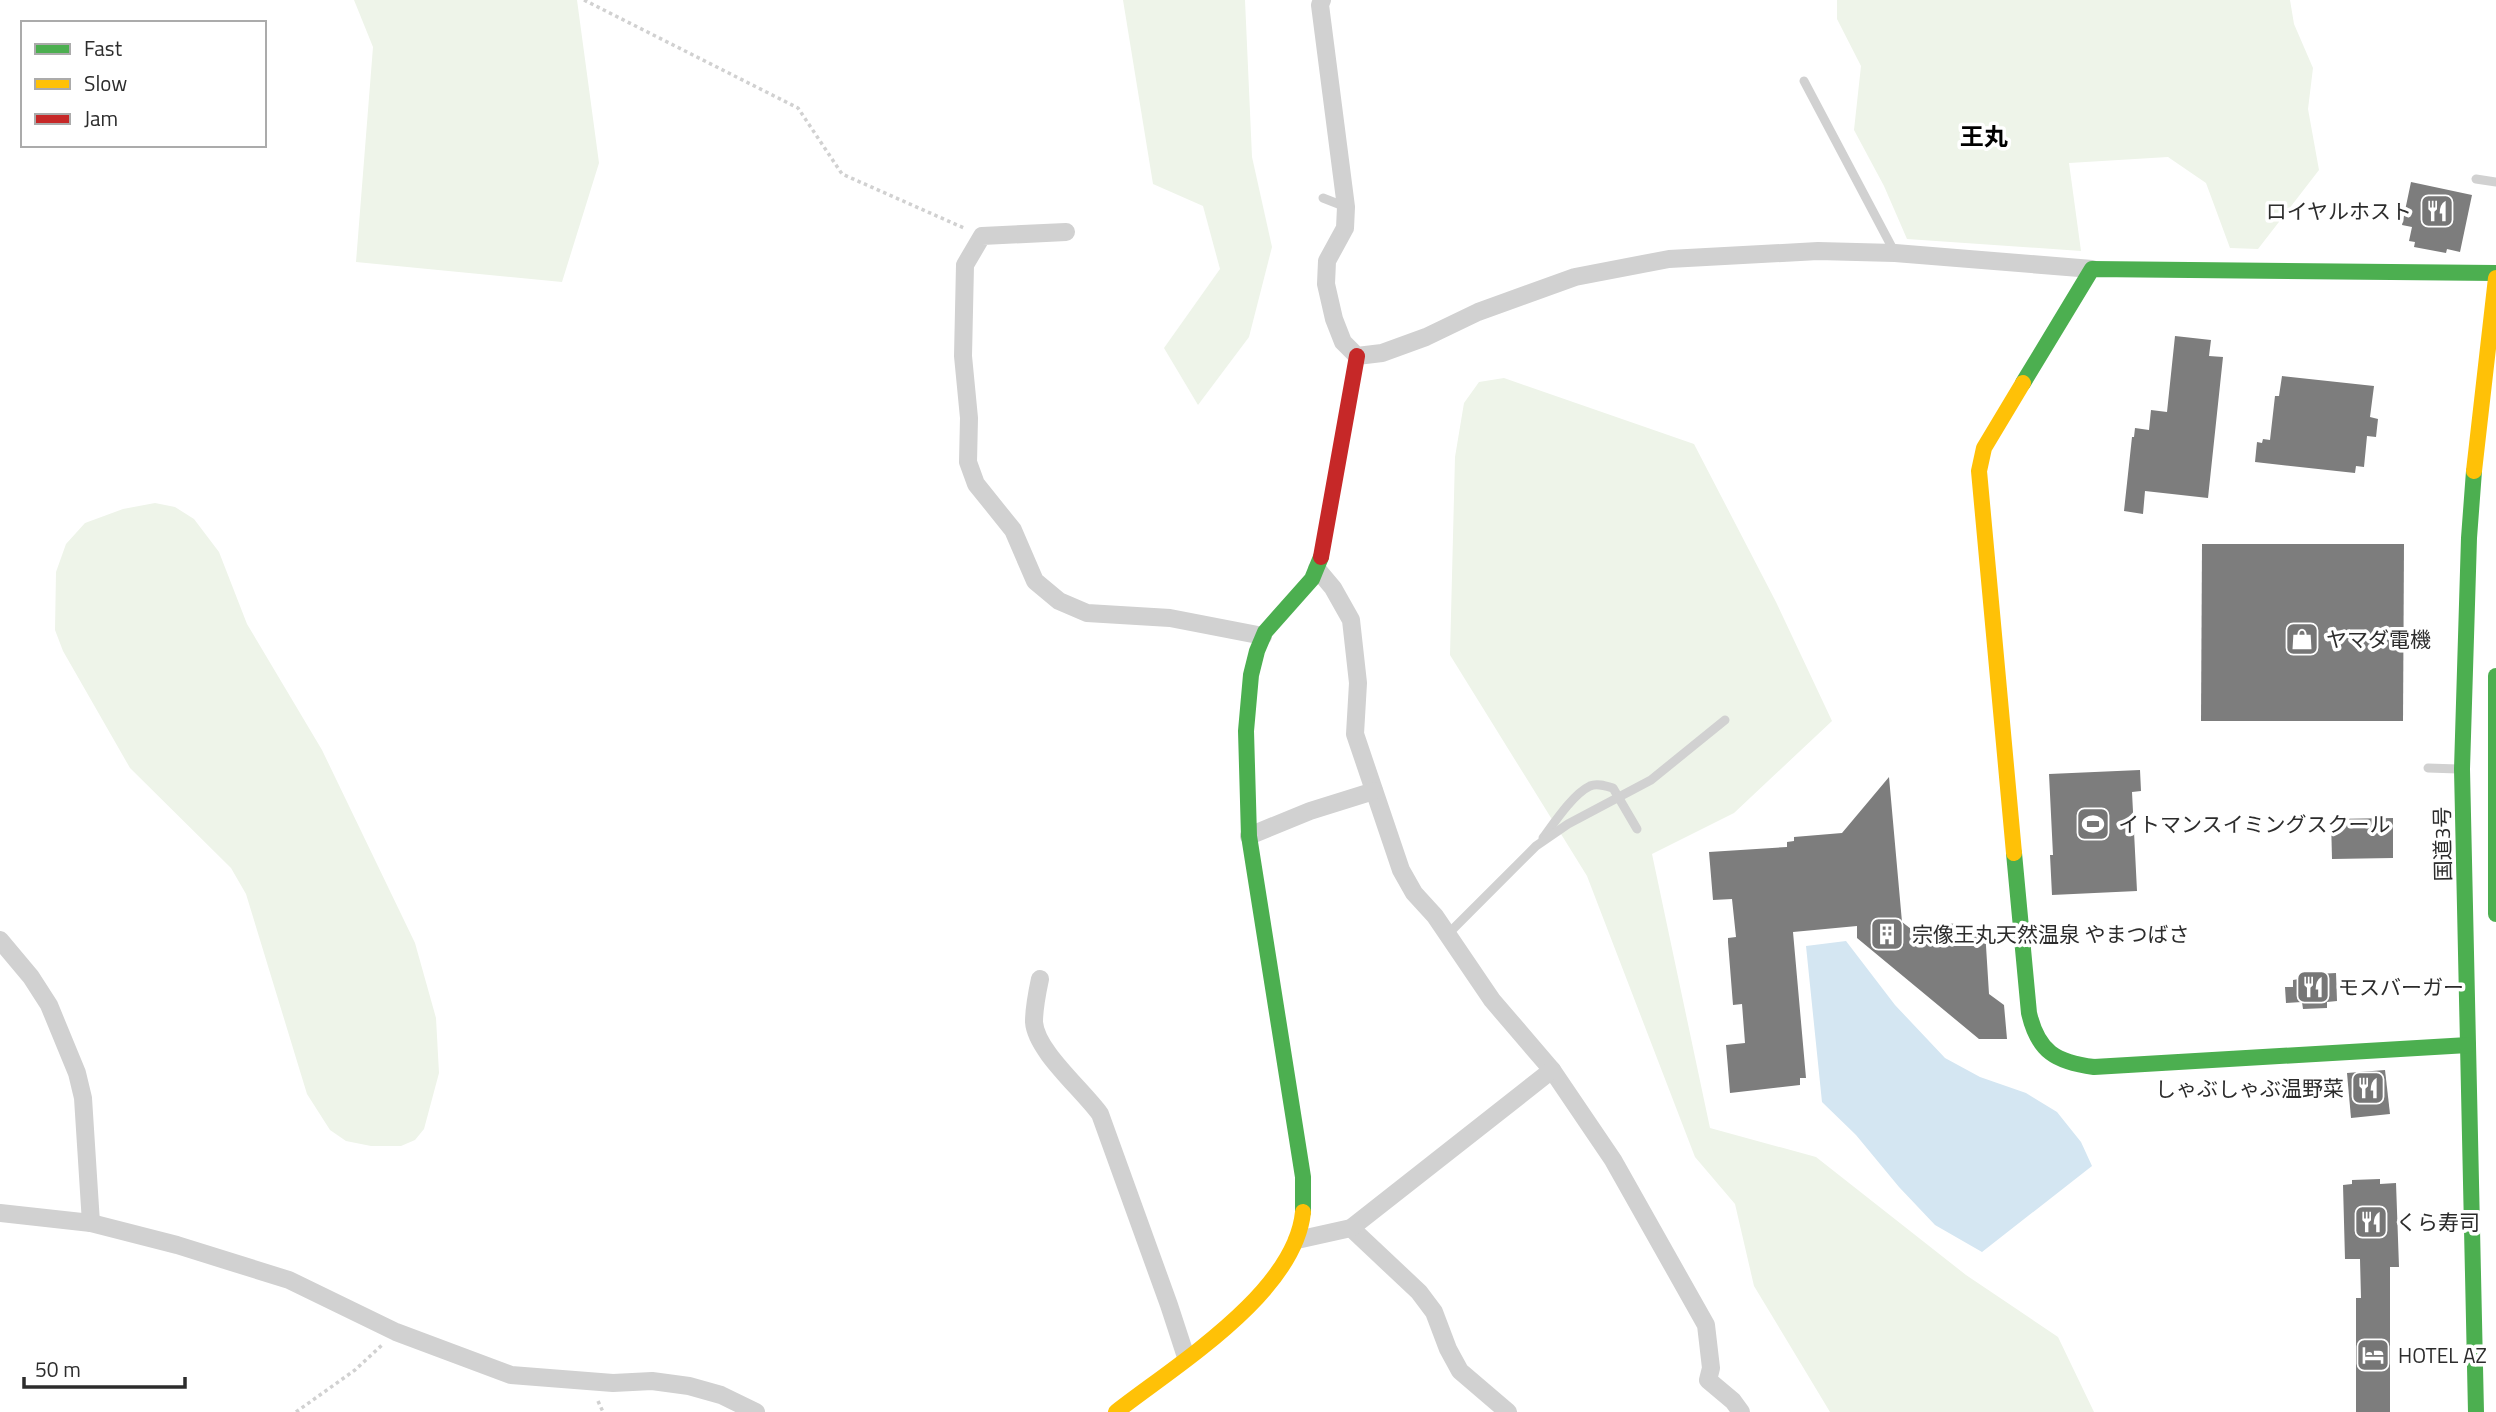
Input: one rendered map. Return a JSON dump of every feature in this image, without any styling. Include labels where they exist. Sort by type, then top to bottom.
[{"type":"main road","points":[[2468,1045],[2094,1067],[2070,1064],[2052,1055],[2038,1041],[2029,1013],[1979,471],[1984,448],[2092,269],[2496,275]]},
{"type":"main road","name":"国道3号","points":[[2476,1412],[2462,769],[2470,525],[2476,440],[2496,275]]},
{"type":"main road","points":[[1116,1412],[1233,1320],[1279,1274],[1297,1240],[1303,1218],[1303,1177],[1249,836],[1246,803],[1248,693],[1263,636],[1275,617],[1308,583],[1317,569],[1323,549],[1357,356]]},
{"type":"main road","points":[[2496,676],[2496,914]]},
{"type":"street","points":[[1322,0],[1320,5],[1346,207],[1345,228],[1327,261],[1326,284],[1334,319],[1343,342],[1357,356],[1382,353],[1426,337],[1478,312],[1575,277],[1669,259],[1818,251],[1895,253],[2092,269]]},
{"type":"street","points":[[1066,232],[982,236],[965,265],[963,356],[968,461],[976,484],[1013,530],[1035,581],[1059,601],[1087,613],[1170,618],[1263,636]]},
{"type":"street","points":[[1317,569],[1333,588],[1351,620],[1358,683],[1355,734],[1401,870],[1413,893],[1448,934],[1492,1000],[1552,1070],[1613,1160],[1706,1325],[1711,1368],[1708,1380],[1733,1401],[1741,1412]]},
{"type":"street","points":[[1249,836],[1310,811],[1374,791]]},
{"type":"street","points":[[0,940],[30,977],[48,1005],[77,1073],[83,1098],[91,1223]]},
{"type":"street","points":[[1040,979],[1034,1025],[1041,1045],[1086,1094],[1100,1114],[1170,1305],[1186,1357]]},
{"type":"street","points":[[1297,1240],[1351,1228],[1552,1070]]},
{"type":"street","points":[[0,1213],[91,1223],[177,1245],[289,1280],[396,1332],[511,1375],[613,1383],[652,1381],[689,1386],[721,1395],[756,1412]]},
{"type":"street","points":[[1351,1228],[1419,1293],[1434,1312],[1448,1349],[1460,1371],[1508,1412]]},
{"type":"lane","points":[[1804,80],[1895,253]]},
{"type":"lane","points":[[2476,179],[2496,182]]},
{"type":"lane","points":[[1323,198],[1346,207]]},
{"type":"lane","points":[[1536,846],[1568,824],[1651,780],[1725,720]]},
{"type":"lane","points":[[2428,768],[2462,769]]},
{"type":"lane","points":[[1448,934],[1536,846],[1560,814],[1590,786],[1613,788],[1637,829]]},
{"type":"path","points":[[584,0],[798,108],[842,174],[982,236]]},
{"type":"path","points":[[296,1412],[355,1370],[396,1332]]},
{"type":"shaded area","points":[[354,0],[577,0],[599,163],[562,282],[356,262],[373,47]]},
{"type":"shaded area","points":[[1123,0],[1245,0],[1252,157],[1272,247],[1249,337],[1198,405],[1164,348],[1220,269],[1203,206],[1153,184]]},
{"type":"shaded area","points":[[1837,0],[2290,0],[2294,24],[2313,68],[2308,109],[2319,170],[2258,249],[2230,248],[2206,183],[2168,157],[2069,163],[2081,251],[1907,239],[1884,186],[1854,130],[1861,66],[1837,19]]},
{"type":"shaded area","points":[[1504,378],[1694,444],[1776,602],[1832,721],[1734,813],[1652,854],[1710,1128],[1816,1157],[1966,1275],[2058,1337],[2094,1412],[1830,1412],[1754,1286],[1735,1204],[1695,1157],[1587,876],[1450,655],[1455,457],[1464,403],[1479,382]]},
{"type":"shaded area","points":[[155,503],[175,507],[194,519],[219,552],[247,624],[322,750],[415,943],[436,1018],[439,1073],[424,1129],[415,1140],[401,1146],[371,1146],[346,1141],[330,1130],[307,1094],[246,894],[231,868],[130,768],[63,651],[55,630],[56,572],[66,544],[85,523],[123,509]]},
{"type":"water","points":[[1846,941],[1895,1005],[1945,1058],[1980,1077],[2026,1093],[2057,1112],[2081,1142],[2092,1166],[1982,1252],[1935,1225],[1856,1135],[1822,1102],[1806,946]]},
{"type":"building","name":"ロイヤルホスト","points":[[2411,182],[2472,195],[2460,252],[2447,249],[2446,253],[2414,247],[2415,242],[2409,241],[2412,227],[2402,225]]},
{"type":"building","points":[[2175,336],[2211,340],[2209,356],[2223,357],[2208,498],[2145,491],[2143,514],[2124,511],[2135,428],[2149,430],[2151,410],[2167,412]]},
{"type":"building","points":[[2282,376],[2374,386],[2370,417],[2378,419],[2376,437],[2367,436],[2364,467],[2356,466],[2355,473],[2255,462],[2257,442],[2270,440],[2275,396],[2279,396]]},
{"type":"building","name":"ヤマダ電機","points":[[2202,544],[2404,544],[2403,721],[2201,721]]},
{"type":"building","name":"イトマンスイミングスクール","points":[[2140,770],[2141,791],[2132,792],[2137,891],[2052,895],[2049,774]]},
{"type":"building","name":"宗像王丸天然温泉 やまつばさ","points":[[1889,777],[1902,922],[1915,932],[1947,930],[1947,924],[1963,923],[1964,927],[1975,927],[1975,931],[1985,930],[1989,994],[2004,1005],[2007,1039],[1979,1039],[1857,938],[1857,926],[1793,932],[1806,1078],[1800,1078],[1800,1085],[1730,1093],[1726,1045],[1745,1043],[1742,1004],[1733,1005],[1728,942],[1728,938],[1736,937],[1732,899],[1713,900],[1709,852],[1787,847],[1787,842],[1794,841],[1794,837],[1842,833]]},
{"type":"building","points":[[2393,818],[2393,858],[2332,859],[2331,819]]},
{"type":"building","name":"モスバーガー","points":[[2336,973],[2337,1001],[2327,1002],[2327,1008],[2303,1009],[2302,1002],[2286,1003],[2285,987],[2293,987],[2293,980]]},
{"type":"building","name":"しゃぶしゃぶ温野菜","points":[[2385,1070],[2390,1114],[2351,1118],[2347,1073]]},
{"type":"building","points":[[2380,1179],[2380,1184],[2396,1183],[2399,1267],[2390,1267],[2390,1412],[2356,1412],[2356,1298],[2361,1298],[2360,1259],[2345,1259],[2343,1185],[2352,1184],[2352,1180]]},
{"type":"traffic: fast","points":[[2023,383],[2092,269],[2496,273]]},
{"type":"traffic: fast","points":[[2474,471],[2469,538],[2462,769],[2476,1412]]},
{"type":"traffic: fast","points":[[1303,1212],[1303,1177],[1249,836],[1246,731],[1251,675],[1265,632],[1312,579],[1321,557]]},
{"type":"traffic: fast","points":[[2496,676],[2496,914]]},
{"type":"traffic: fast","points":[[2014,853],[2029,1013],[2038,1037],[2044,1046],[2059,1058],[2094,1067],[2468,1045]]},
{"type":"traffic: slow","points":[[2474,471],[2496,278]]},
{"type":"traffic: slow","points":[[2014,853],[1979,471],[1984,448],[2023,383]]},
{"type":"traffic: slow","points":[[1116,1412],[1229,1325],[1256,1298],[1279,1271],[1295,1242],[1303,1212]]},
{"type":"traffic: jam","points":[[1321,557],[1357,356]]},
{"type":"place","name":"ロイヤルホスト","points":[[2437,211]]},
{"type":"place","name":"ヤマダ電機","points":[[2302,639]]},
{"type":"place","name":"イトマンスイミングスクール","points":[[2093,824]]},
{"type":"place","name":"宗像王丸天然温泉 やまつばさ","points":[[1887,934]]},
{"type":"place","name":"モスバーガー","points":[[2313,987]]},
{"type":"place","name":"しゃぶしゃぶ温野菜","points":[[2368,1088]]},
{"type":"place","name":"くら寿司","points":[[2371,1222]]},
{"type":"place","name":"HOTEL AZ","points":[[2373,1355]]},
{"type":"district","name":"王丸","points":[[1984,136]]}]
